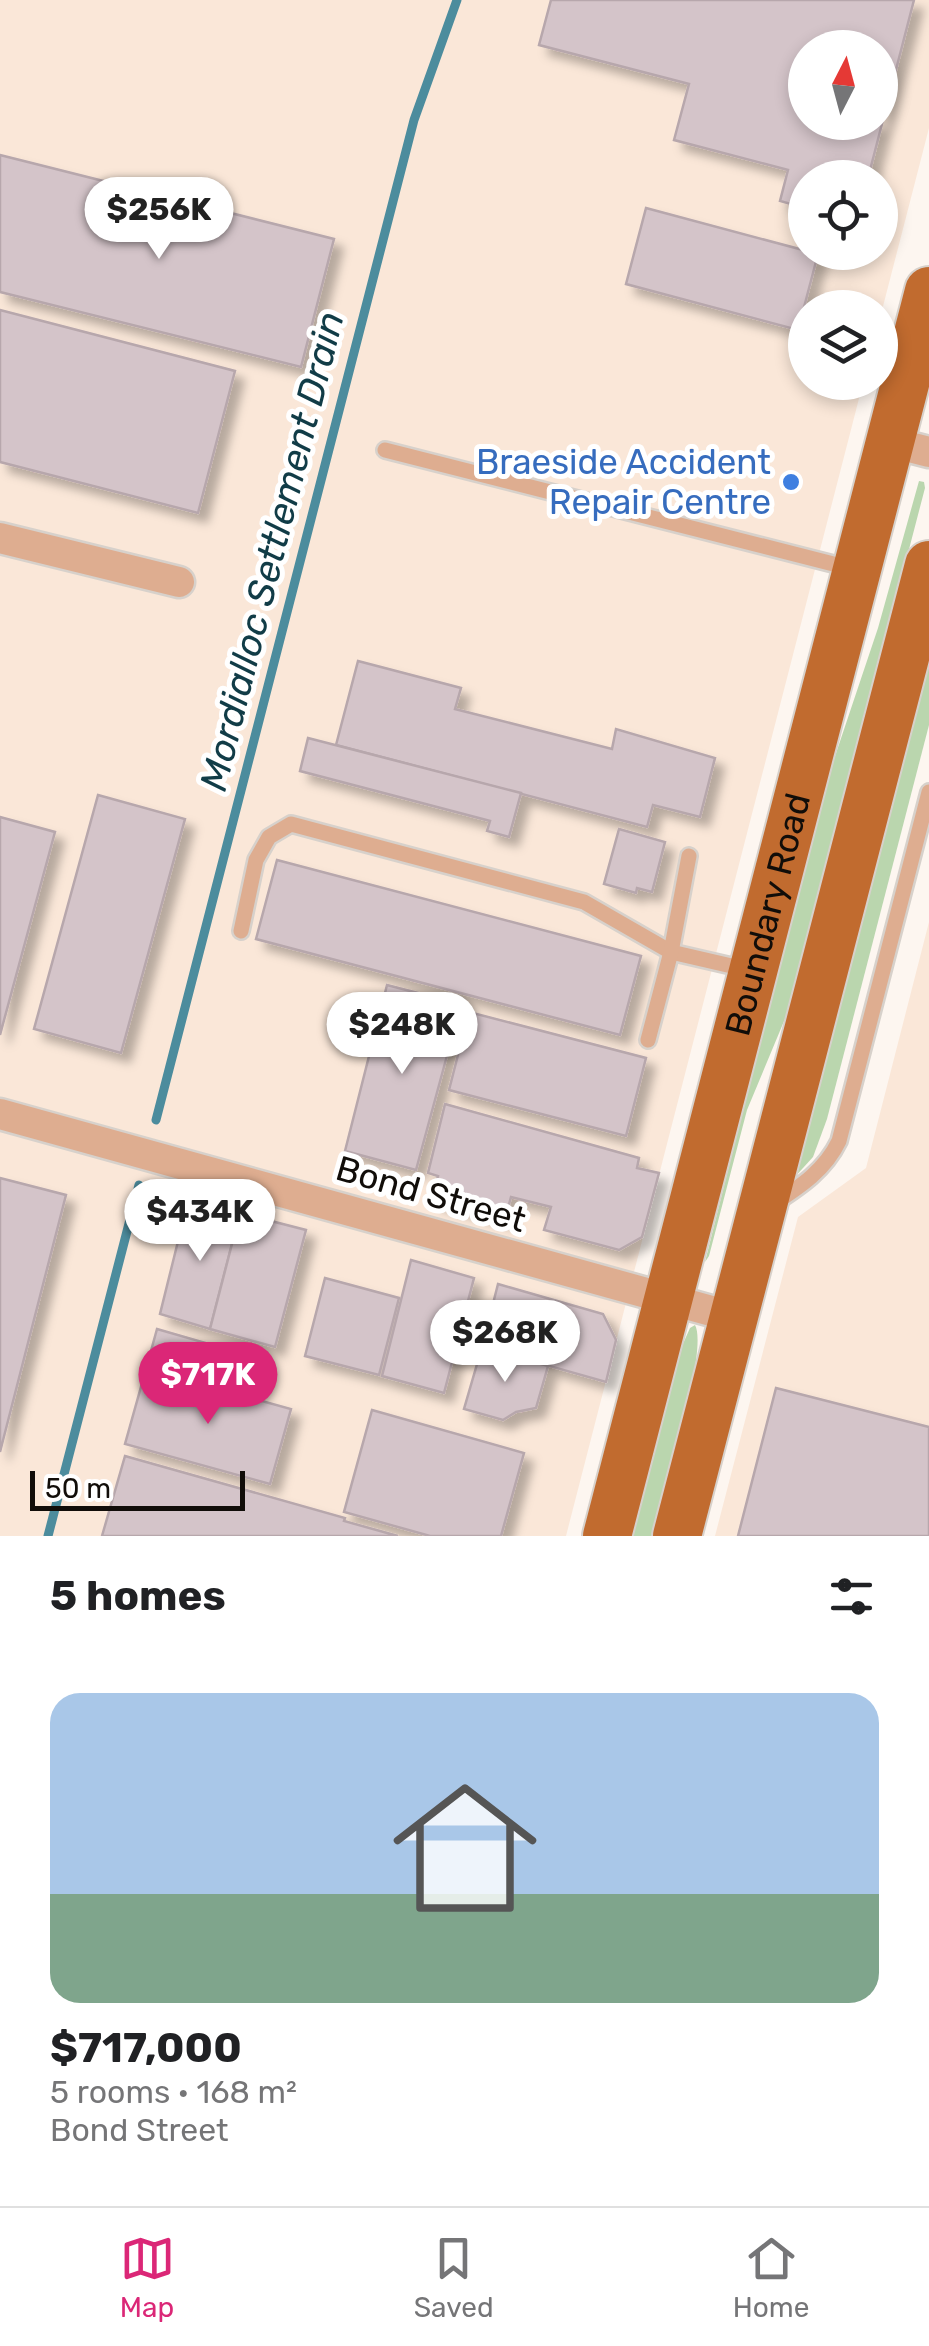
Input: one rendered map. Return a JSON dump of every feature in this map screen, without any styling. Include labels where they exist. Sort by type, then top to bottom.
[{"type":"main road","name":"Boundary Road","points":[[607,1536],[857,570],[910,446],[929,291]]},
{"type":"main road","name":"Boundary Road","points":[[677,1536],[929,564]]},
{"type":"street","points":[[0,538],[178,582]]},
{"type":"street","name":"Bond Street","points":[[0,1114],[733,1317]]},
{"type":"lane","points":[[385,450],[857,570]]},
{"type":"lane","points":[[760,1213],[806,1183],[825,1165],[839,1141],[929,792]]},
{"type":"lane","points":[[241,931],[256,860],[269,838],[291,824],[584,902],[671,952],[753,971]]},
{"type":"lane","points":[[648,1040],[671,952],[689,856]]},
{"type":"shaded area","points":[[0,0],[929,0],[929,128],[898,248],[898,160],[788,160],[788,270],[892,270],[887,290],[788,290],[788,400],[859,400],[566,1536],[0,1536]]},
{"type":"shaded area","points":[[929,922],[929,1536],[715,1536],[798,1217],[866,1168]]},
{"type":"green space","points":[[919,481],[924,482],[925,488],[798,975],[787,1014],[747,1110],[705,1262],[820,801],[878,628]]},
{"type":"green space","points":[[929,645],[929,725],[827,1119],[813,1157],[793,1179]]},
{"type":"green space","points":[[695,1325],[696,1363],[653,1536],[629,1536],[674,1364]]},
{"type":"building","points":[[551,0],[914,0],[898,62],[898,30],[788,30],[788,140],[878,140],[873,160],[788,160],[788,170],[674,140],[689,84],[539,45]]},
{"type":"building","points":[[0,155],[334,239],[301,367],[0,292]]},
{"type":"building","points":[[788,170],[788,203],[780,201]]},
{"type":"building","points":[[646,208],[788,246],[788,270],[814,270],[809,290],[788,290],[788,327],[626,284]]},
{"type":"building","points":[[0,310],[235,371],[198,513],[0,462]]},
{"type":"building","points":[[358,661],[461,688],[455,709],[612,749],[616,729],[715,758],[700,817],[653,805],[647,827],[336,745]]},
{"type":"building","points":[[308,738],[521,793],[509,837],[487,831],[490,821],[300,771]]},
{"type":"building","points":[[98,795],[185,819],[121,1053],[34,1029]]},
{"type":"building","points":[[0,817],[55,832],[0,1035]]},
{"type":"building","points":[[619,829],[665,842],[652,892],[637,888],[636,893],[604,884]]},
{"type":"building","points":[[277,860],[641,956],[620,1035],[256,939]]},
{"type":"building","points":[[387,985],[461,1004],[416,1170],[345,1151]]},
{"type":"building","points":[[469,1012],[646,1058],[626,1136],[449,1090]]},
{"type":"building","points":[[445,1104],[639,1158],[637,1168],[659,1173],[642,1237],[619,1250],[544,1230],[551,1207],[511,1197],[505,1219],[432,1199],[438,1176],[428,1173]]},
{"type":"building","points":[[0,1178],[66,1195],[0,1452]]},
{"type":"building","points":[[187,1205],[209,1205],[240,1213],[210,1329],[160,1314]]},
{"type":"building","points":[[240,1213],[306,1230],[275,1347],[210,1329]]},
{"type":"building","points":[[411,1260],[474,1278],[444,1393],[382,1376]]},
{"type":"building","points":[[325,1278],[399,1298],[379,1375],[305,1356]]},
{"type":"building","points":[[498,1284],[603,1314],[616,1340],[606,1382],[482,1347]]},
{"type":"building","points":[[157,1329],[206,1343],[195,1382],[146,1369]]},
{"type":"building","points":[[482,1347],[548,1366],[536,1408],[516,1412],[503,1420],[464,1409]]},
{"type":"building","points":[[146,1369],[291,1409],[270,1484],[125,1444]]},
{"type":"building","points":[[776,1388],[929,1427],[929,1536],[738,1536]]},
{"type":"building","points":[[372,1410],[524,1453],[501,1536],[430,1536],[344,1512]]},
{"type":"building","points":[[125,1456],[345,1518],[344,1521],[398,1536],[102,1536]]},
{"type":"waterway","name":"Mordialloc Settlement Drain","points":[[156,1120],[414,120],[457,0]]},
{"type":"waterway","name":"Mordialloc Settlement Drain","points":[[48,1536],[139,1185]]},
{"type":"place","name":"Braeside Accident Repair Centre","points":[[791,482]]}]
